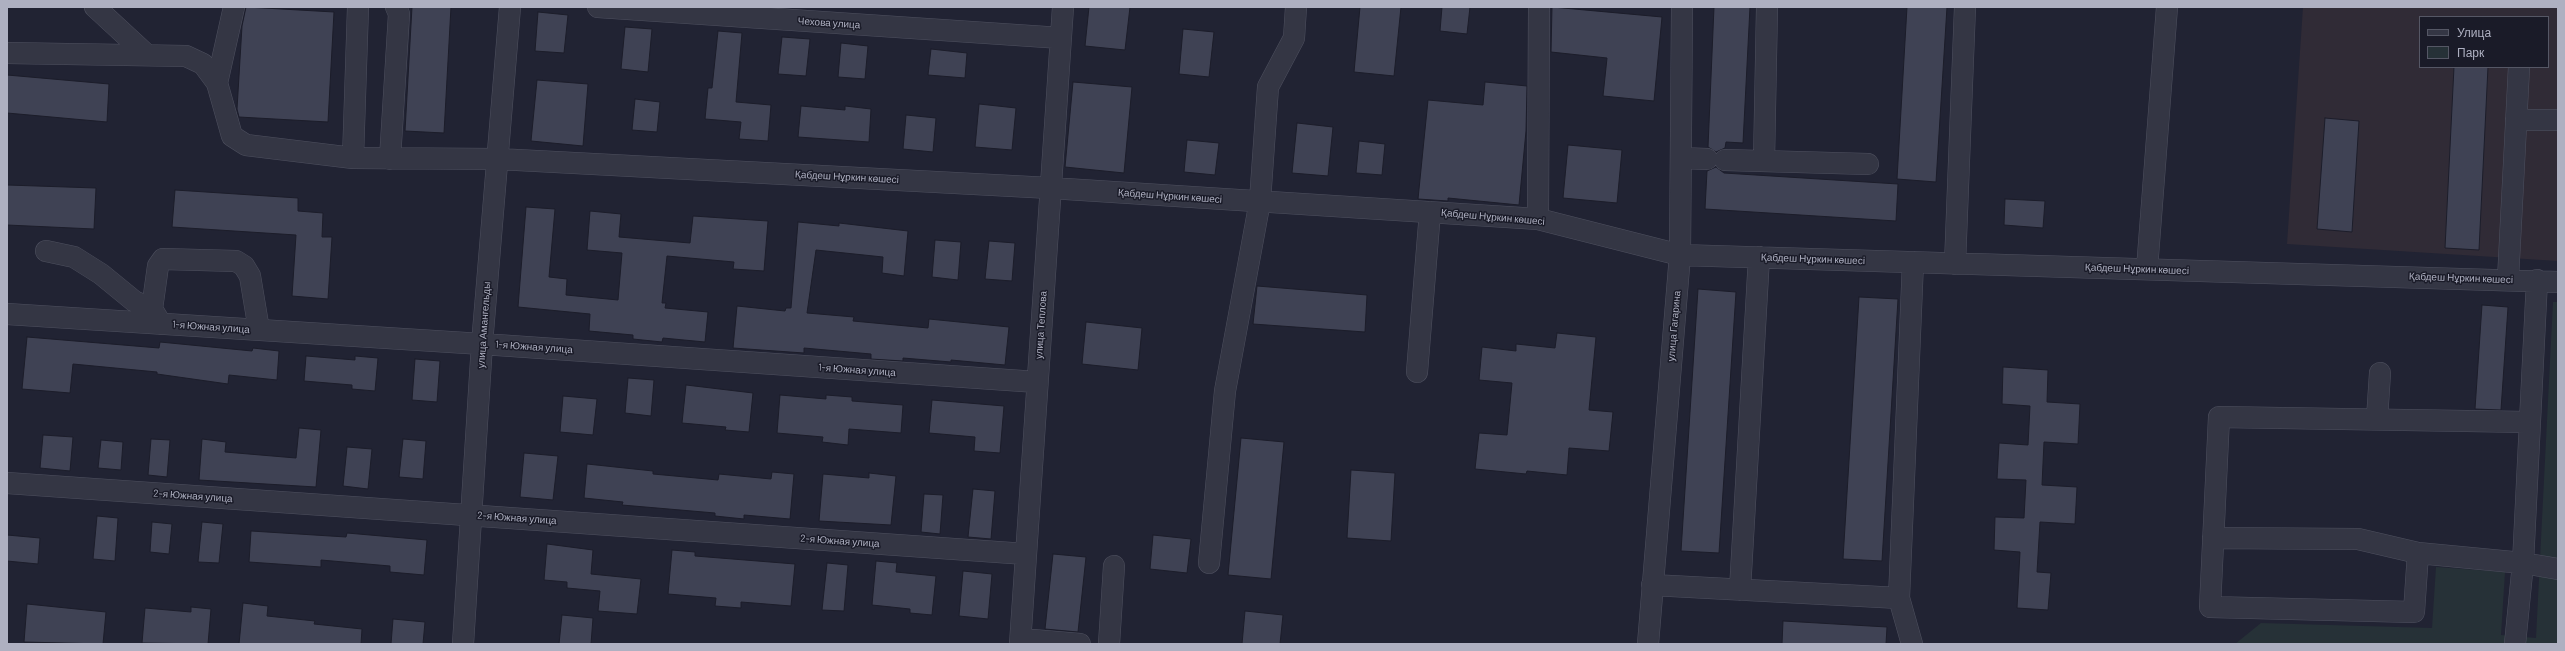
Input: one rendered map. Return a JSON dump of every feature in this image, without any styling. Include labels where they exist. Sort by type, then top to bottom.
[{"type":"street","points":[[95,7],[147,55]]},
{"type":"street","points":[[217,83],[234,7]]},
{"type":"street","points":[[353,158],[358,7]]},
{"type":"street","points":[[390,159],[399,14],[396,7]]},
{"type":"street","name":"улица Амангельды","points":[[463,644],[482,344],[510,7]]},
{"type":"street","name":"Чехова улица","points":[[598,7],[1061,38]]},
{"type":"street","name":"улица Теплова","points":[[1021,641],[1063,7]]},
{"type":"street","points":[[1209,563],[1225,391],[1260,202],[1268,87],[1294,38],[1296,7]]},
{"type":"street","points":[[1538,219],[1539,7]]},
{"type":"street","name":"улица Гагарина","points":[[1648,644],[1680,255],[1682,7]]},
{"type":"street","points":[[1764,161],[1768,7]]},
{"type":"street","points":[[1955,264],[1965,7]]},
{"type":"street","points":[[2148,269],[2168,7]]},
{"type":"street","points":[[7,53],[186,56],[203,64],[217,83]]},
{"type":"street","points":[[2508,279],[2519,68]]},
{"type":"street","name":"Қабдеш Нұркин көшесі","points":[[217,83],[232,136],[246,145],[353,158],[498,159],[1050,188],[1538,219],[1680,255],[2508,279],[2558,282]]},
{"type":"street","points":[[2516,120],[2558,120]]},
{"type":"street","points":[[1681,158],[1868,164]]},
{"type":"street","points":[[1417,372],[1430,212]]},
{"type":"street","points":[[46,251],[74,257],[101,274],[134,301],[157,316]]},
{"type":"street","points":[[1740,590],[1759,257]]},
{"type":"street","points":[[157,316],[158,266],[163,259],[236,261],[244,266],[250,276],[259,330]]},
{"type":"street","points":[[1912,644],[1899,598],[1913,262]]},
{"type":"street","points":[[2515,644],[2523,562],[2528,422],[2537,280]]},
{"type":"street","name":"1-я Южная улица","points":[[7,314],[157,316],[259,330],[1037,382]]},
{"type":"street","points":[[2377,419],[2380,373]]},
{"type":"street","points":[[2418,553],[2414,612],[2210,607],[2219,417],[2528,422]]},
{"type":"street","name":"2-я Южная улица","points":[[7,483],[1026,554]]},
{"type":"street","points":[[2214,538],[2358,539],[2418,553],[2523,562],[2558,570]]},
{"type":"street","points":[[1109,644],[1114,566]]},
{"type":"street","points":[[1652,585],[1899,598]]},
{"type":"street","points":[[1021,641],[1080,644]]},
{"type":"shaded area","points":[[2303,7],[2558,7],[2558,261],[2287,244]]},
{"type":"green space","points":[[2553,302],[2558,302],[2558,644],[2235,644],[2261,623],[2432,628],[2436,567],[2505,572],[2501,635],[2536,638]]},
{"type":"building","points":[[246,7],[334,12],[328,122],[239,117],[237,109],[242,26]]},
{"type":"building","points":[[412,7],[451,7],[444,133],[405,131]]},
{"type":"building","points":[[1089,7],[1130,7],[1125,50],[1085,46]]},
{"type":"building","points":[[1360,7],[1401,7],[1394,76],[1354,72]]},
{"type":"building","points":[[1442,7],[1470,7],[1467,34],[1440,31]]},
{"type":"building","points":[[1552,7],[1662,17],[1654,101],[1603,96],[1607,58],[1551,52]]},
{"type":"building","points":[[1714,7],[1750,7],[1743,143],[1726,142],[1725,148],[1716,152],[1708,147]]},
{"type":"building","points":[[1907,7],[1947,7],[1936,182],[1897,179]]},
{"type":"building","points":[[538,12],[568,15],[564,53],[535,51]]},
{"type":"building","points":[[625,27],[652,29],[648,72],[621,69]]},
{"type":"building","points":[[1183,29],[1214,32],[1209,77],[1179,74]]},
{"type":"building","points":[[718,31],[742,33],[736,102],[771,105],[768,141],[739,139],[741,122],[705,119],[708,88],[712,88]]},
{"type":"building","points":[[782,37],[810,39],[806,76],[778,74]]},
{"type":"building","points":[[841,43],[868,46],[865,79],[838,77]]},
{"type":"building","points":[[931,49],[967,53],[965,78],[928,75]]},
{"type":"building","points":[[2454,68],[2488,68],[2479,250],[2445,248]]},
{"type":"building","points":[[7,75],[109,84],[107,122],[7,113]]},
{"type":"building","points":[[537,80],[588,84],[583,146],[531,141]]},
{"type":"building","points":[[1073,82],[1132,87],[1124,173],[1065,167]]},
{"type":"building","points":[[1485,82],[1527,86],[1526,131],[1519,205],[1448,198],[1448,201],[1418,199],[1428,100],[1483,105]]},
{"type":"building","points":[[635,99],[660,102],[657,132],[632,130]]},
{"type":"building","points":[[979,104],[1016,108],[1012,150],[975,147]]},
{"type":"building","points":[[801,106],[845,110],[845,106],[871,109],[869,142],[798,137]]},
{"type":"building","points":[[906,115],[936,118],[933,152],[903,149]]},
{"type":"building","points":[[2325,118],[2359,121],[2352,232],[2317,229]]},
{"type":"building","points":[[1297,123],[1333,127],[1328,176],[1292,173]]},
{"type":"building","points":[[1187,140],[1219,143],[1215,175],[1184,172]]},
{"type":"building","points":[[1359,141],[1385,144],[1382,175],[1356,173]]},
{"type":"building","points":[[1568,145],[1622,150],[1617,203],[1563,198]]},
{"type":"building","points":[[1716,167],[1724,173],[1898,184],[1896,221],[1705,209],[1707,171]]},
{"type":"building","points":[[7,185],[96,188],[94,229],[7,225]]},
{"type":"building","points":[[175,190],[298,198],[298,211],[323,213],[322,237],[332,237],[328,299],[292,296],[296,235],[172,227]]},
{"type":"building","points":[[2005,199],[2045,201],[2043,228],[2004,225]]},
{"type":"building","points":[[526,207],[555,209],[549,277],[567,279],[566,295],[618,300],[622,253],[587,250],[590,211],[621,214],[619,237],[690,243],[693,216],[768,221],[764,271],[733,269],[734,262],[667,256],[662,303],[666,303],[665,308],[708,312],[705,342],[663,338],[662,342],[633,339],[633,335],[589,331],[590,314],[518,307]]},
{"type":"building","points":[[798,222],[839,226],[839,223],[908,231],[904,276],[882,273],[883,257],[816,250],[807,313],[854,317],[853,321],[928,328],[929,319],[1009,327],[1005,365],[951,360],[951,362],[903,358],[903,361],[871,359],[871,354],[804,348],[804,353],[733,348],[737,306],[785,311],[786,308],[791,308]]},
{"type":"building","points":[[935,240],[961,242],[958,280],[932,277]]},
{"type":"building","points":[[989,241],[1015,243],[1012,281],[985,279]]},
{"type":"building","points":[[1257,286],[1367,295],[1365,332],[1253,324]]},
{"type":"building","points":[[1698,289],[1736,292],[1719,553],[1681,551]]},
{"type":"building","points":[[1859,297],[1898,299],[1882,561],[1843,559]]},
{"type":"building","points":[[2482,305],[2508,307],[2501,410],[2475,409]]},
{"type":"building","points":[[1086,322],[1142,328],[1138,370],[1082,364]]},
{"type":"building","points":[[1557,333],[1596,337],[1589,410],[1613,412],[1609,451],[1569,448],[1567,475],[1527,471],[1526,474],[1475,469],[1479,433],[1507,435],[1512,383],[1479,380],[1482,347],[1516,351],[1516,344],[1555,348]]},
{"type":"building","points":[[27,337],[159,348],[160,342],[252,351],[253,348],[279,351],[277,380],[229,375],[228,384],[157,374],[157,372],[73,364],[70,393],[22,389]]},
{"type":"building","points":[[306,356],[355,360],[355,356],[378,358],[375,391],[352,389],[352,385],[304,381]]},
{"type":"building","points":[[415,359],[440,361],[437,402],[412,400]]},
{"type":"building","points":[[2003,367],[2048,370],[2047,402],[2080,404],[2078,444],[2044,442],[2042,485],[2077,487],[2075,524],[2040,522],[2037,572],[2051,573],[2048,610],[2017,608],[2020,552],[1994,550],[1995,517],[2024,518],[2026,480],[1997,479],[1999,443],[2028,445],[2030,406],[2002,404]]},
{"type":"building","points":[[628,378],[654,380],[651,416],[625,413]]},
{"type":"building","points":[[686,385],[753,393],[749,432],[725,430],[726,427],[682,423]]},
{"type":"building","points":[[780,395],[826,399],[826,395],[852,397],[852,401],[903,405],[901,433],[849,429],[848,445],[822,442],[823,437],[777,433]]},
{"type":"building","points":[[563,396],[597,399],[593,435],[560,432]]},
{"type":"building","points":[[932,400],[1004,406],[1000,453],[974,451],[975,437],[929,433]]},
{"type":"building","points":[[299,428],[321,430],[316,487],[199,480],[202,439],[226,442],[225,452],[296,458]]},
{"type":"building","points":[[43,435],[73,437],[70,471],[40,468]]},
{"type":"building","points":[[1241,438],[1284,442],[1271,579],[1228,575]]},
{"type":"building","points":[[151,439],[170,440],[167,477],[148,475]]},
{"type":"building","points":[[403,439],[426,441],[423,479],[399,477]]},
{"type":"building","points":[[101,440],[123,442],[121,470],[98,468]]},
{"type":"building","points":[[347,447],[372,449],[368,489],[343,486]]},
{"type":"building","points":[[524,453],[558,456],[553,500],[520,497]]},
{"type":"building","points":[[587,464],[653,471],[653,474],[718,480],[719,474],[771,479],[772,472],[794,474],[790,519],[744,515],[744,519],[715,516],[715,513],[622,505],[623,502],[584,498]]},
{"type":"building","points":[[1351,470],[1395,473],[1391,541],[1347,538]]},
{"type":"building","points":[[869,473],[896,476],[891,525],[819,521],[823,474],[869,478]]},
{"type":"building","points":[[973,489],[995,491],[991,539],[968,537]]},
{"type":"building","points":[[924,494],[943,495],[940,534],[921,532]]},
{"type":"building","points":[[97,516],[118,518],[115,561],[93,559]]},
{"type":"building","points":[[152,522],[172,524],[169,554],[150,552]]},
{"type":"building","points":[[202,522],[223,524],[219,563],[198,562]]},
{"type":"building","points":[[251,531],[346,537],[347,533],[427,540],[424,575],[390,572],[390,566],[321,560],[321,567],[249,562]]},
{"type":"building","points":[[7,535],[40,538],[38,564],[7,561]]},
{"type":"building","points":[[1153,535],[1191,539],[1187,573],[1150,569]]},
{"type":"building","points":[[547,544],[593,550],[591,574],[641,579],[637,614],[598,611],[600,591],[567,588],[567,582],[544,580]]},
{"type":"building","points":[[672,550],[695,552],[695,556],[795,564],[791,606],[741,602],[741,608],[715,606],[716,598],[668,594]]},
{"type":"building","points":[[1053,554],[1086,557],[1078,632],[1045,629]]},
{"type":"building","points":[[876,561],[897,563],[896,572],[936,576],[932,615],[910,613],[910,609],[872,605]]},
{"type":"building","points":[[827,563],[848,565],[844,611],[822,610]]},
{"type":"building","points":[[963,571],[992,574],[988,619],[959,616]]},
{"type":"building","points":[[243,603],[268,606],[267,616],[315,621],[314,624],[362,629],[361,644],[239,644]]},
{"type":"building","points":[[27,604],[106,612],[103,644],[24,642]]},
{"type":"building","points":[[191,607],[211,609],[208,644],[142,643],[145,608],[191,612]]},
{"type":"building","points":[[1245,611],[1283,615],[1280,644],[1242,644]]},
{"type":"building","points":[[562,615],[593,618],[591,644],[559,644]]},
{"type":"building","points":[[393,619],[425,622],[423,644],[391,644]]},
{"type":"building","points":[[1783,621],[1887,627],[1886,644],[1782,644]]}]
